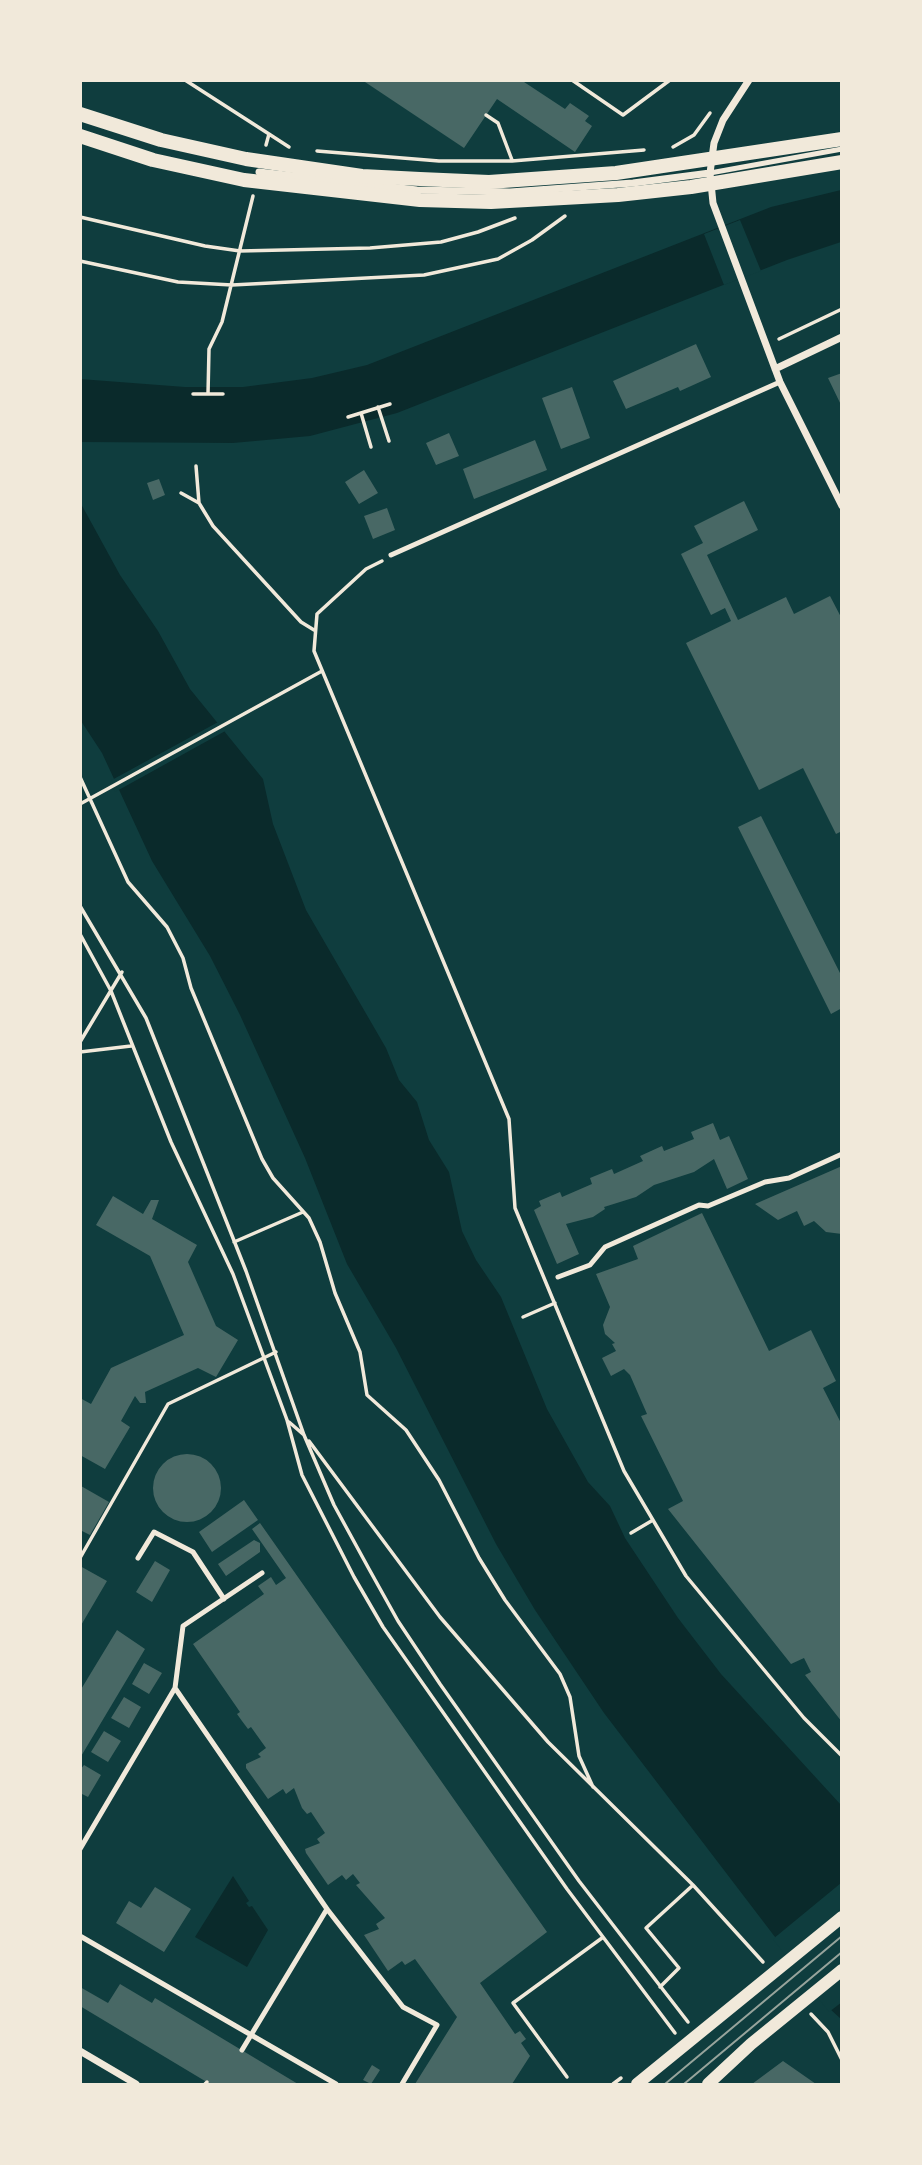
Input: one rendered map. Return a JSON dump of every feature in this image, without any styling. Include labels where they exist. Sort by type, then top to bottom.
[{"type":"main road","points":[[80,114],[161,140],[246,159],[362,176],[489,182],[687,165],[842,139]]},
{"type":"main road","points":[[80,136],[153,160],[244,180],[358,195],[491,202],[679,188],[842,162]]},
{"type":"street","points":[[749,80],[723,120],[714,143],[710,173],[713,204],[780,382],[842,506]]},
{"type":"street","points":[[259,172],[417,190],[510,192],[710,173]]},
{"type":"street","points":[[775,369],[842,337]]},
{"type":"street","points":[[637,2084],[842,1917]]},
{"type":"street","points":[[708,2084],[751,2044],[842,1970]]},
{"type":"street","points":[[80,2052],[136,2084]]},
{"type":"lane","points":[[710,173],[842,149]]},
{"type":"lane","points":[[391,555],[780,382]]},
{"type":"lane","points":[[558,1277],[590,1265],[605,1247],[699,1205],[708,1206],[765,1182],[789,1178],[842,1154]]},
{"type":"lane","points":[[138,1558],[154,1532],[193,1552],[224,1599]]},
{"type":"lane","points":[[80,1849],[175,1688],[183,1626],[262,1573]]},
{"type":"lane","points":[[175,1688],[327,1909],[403,2007],[438,2025],[402,2084]]},
{"type":"lane","points":[[242,2050],[327,1909]]},
{"type":"lane","points":[[80,1936],[336,2084]]},
{"type":"path","points":[[185,80],[291,148]]},
{"type":"path","points":[[572,80],[623,115],[670,80]]},
{"type":"path","points":[[486,114],[498,123],[512,161]]},
{"type":"path","points":[[208,394],[209,349],[222,322],[269,134]]},
{"type":"path","points":[[671,148],[694,135]]},
{"type":"path","points":[[304,149],[439,161],[512,161],[657,149]]},
{"type":"path","points":[[80,261],[178,282],[232,285],[424,275],[498,259],[532,240],[570,212],[580,187],[577,156]]},
{"type":"path","points":[[80,217],[191,243],[240,251],[356,248],[441,242],[478,232],[518,216]]},
{"type":"path","points":[[767,344],[842,309]]},
{"type":"path","points":[[193,394],[223,394]]},
{"type":"path","points":[[348,417],[390,404]]},
{"type":"path","points":[[378,407],[389,441]]},
{"type":"path","points":[[361,413],[371,447]]},
{"type":"path","points":[[195,466],[199,503],[213,526],[301,622],[314,630]]},
{"type":"path","points":[[181,493],[199,503]]},
{"type":"path","points":[[391,555],[366,569],[317,614],[314,651],[509,1119],[515,1208],[624,1471],[686,1577],[804,1718],[842,1756]]},
{"type":"path","points":[[80,804],[322,671]]},
{"type":"path","points":[[80,777],[128,882],[167,928],[183,958],[191,988],[262,1159],[273,1178],[304,1212],[320,1242],[335,1293],[356,1341],[367,1395],[406,1430],[439,1480],[479,1558],[505,1600],[560,1674],[569,1697],[579,1756],[593,1787]]},
{"type":"path","points":[[80,905],[122,972],[146,1018],[276,1352],[304,1435],[334,1505],[398,1621],[579,1881],[688,2022]]},
{"type":"path","points":[[80,933],[111,991],[171,1142],[233,1274],[287,1420],[302,1475],[383,1628],[602,1938],[674,2033]]},
{"type":"path","points":[[80,1042],[122,972]]},
{"type":"path","points":[[80,1052],[131,1046]]},
{"type":"path","points":[[234,1242],[304,1212]]},
{"type":"path","points":[[523,1317],[555,1303]]},
{"type":"path","points":[[80,1558],[168,1404],[276,1352]]},
{"type":"path","points":[[287,1420],[304,1435],[440,1617],[548,1742],[693,1885],[754,1951]]},
{"type":"path","points":[[631,1533],[653,1520]]},
{"type":"path","points":[[660,1987],[679,1968],[646,1928],[693,1885]]},
{"type":"path","points":[[567,2077],[513,2004],[602,1938]]},
{"type":"water","points":[[841,190],[841,242],[787,260],[397,413],[310,436],[233,443],[81,442],[80,379],[185,387],[243,387],[312,378],[367,365],[771,207]]},
{"type":"water","points":[[80,502],[120,575],[158,631],[190,689],[263,779],[273,824],[306,910],[386,1048],[399,1080],[417,1102],[429,1140],[449,1172],[462,1231],[476,1260],[501,1297],[547,1409],[588,1482],[610,1506],[625,1538],[678,1618],[721,1674],[841,1805],[841,2019],[830,2009],[604,1713],[535,1610],[496,1544],[396,1348],[347,1264],[305,1158],[240,1015],[210,956],[152,861],[102,753],[81,721]]},
{"type":"water","points":[[233,1876],[249,1901],[246,1903],[249,1907],[252,1906],[268,1930],[247,1967],[195,1937]]},
{"type":"pier","points":[[740,220],[761,271],[724,285],[704,234]]},
{"type":"pier","points":[[220,721],[227,730],[115,792],[110,781]]},
{"type":"pier","points":[[841,1883],[842,2002],[829,2012],[773,1939]]},
{"type":"building","points":[[362,80],[521,80],[565,109],[570,103],[589,116],[585,121],[592,126],[575,152],[497,99],[464,148]]},
{"type":"building","points":[[696,344],[711,377],[680,391],[678,387],[626,409],[613,381]]},
{"type":"building","points":[[842,373],[842,407],[828,378]]},
{"type":"building","points":[[572,387],[590,438],[561,449],[542,398]]},
{"type":"building","points":[[449,433],[459,456],[436,465],[426,443]]},
{"type":"building","points":[[535,440],[547,470],[474,499],[463,469]]},
{"type":"building","points":[[364,470],[378,493],[359,504],[345,482]]},
{"type":"building","points":[[159,479],[165,495],[153,500],[147,483]]},
{"type":"building","points":[[744,501],[758,530],[707,555],[738,620],[786,597],[794,614],[830,596],[842,619],[842,831],[836,834],[803,768],[759,790],[686,643],[731,621],[725,608],[711,615],[681,554],[703,543],[694,526]]},
{"type":"building","points":[[387,508],[395,530],[373,539],[364,516]]},
{"type":"building","points":[[761,816],[842,977],[842,1008],[831,1014],[738,827]]},
{"type":"building","points":[[713,1123],[720,1140],[729,1136],[748,1179],[727,1189],[714,1159],[694,1172],[654,1185],[636,1197],[604,1207],[605,1209],[593,1217],[566,1224],[579,1254],[557,1264],[534,1210],[541,1206],[539,1201],[560,1192],[562,1197],[592,1184],[590,1178],[612,1169],[614,1174],[643,1161],[640,1156],[662,1146],[664,1151],[694,1139],[691,1132]]},
{"type":"building","points":[[842,1166],[842,1234],[826,1232],[814,1221],[804,1226],[797,1211],[778,1220],[755,1204]]},
{"type":"building","points":[[113,1196],[143,1214],[151,1200],[159,1200],[152,1219],[197,1245],[188,1262],[216,1326],[238,1340],[216,1377],[198,1368],[145,1392],[146,1403],[140,1403],[135,1396],[121,1421],[130,1427],[105,1469],[80,1455],[80,1398],[91,1404],[111,1368],[184,1335],[150,1256],[96,1225]]},
{"type":"building","points":[[702,1213],[769,1351],[811,1330],[836,1381],[823,1388],[842,1425],[842,1722],[805,1675],[811,1672],[804,1658],[791,1664],[668,1509],[683,1501],[641,1416],[647,1414],[630,1375],[624,1369],[611,1376],[602,1358],[616,1351],[612,1344],[615,1343],[605,1334],[603,1325],[610,1307],[596,1274],[638,1259],[633,1246]]},
{"type":"building","points":[[187,1454],[200,1457],[211,1464],[218,1475],[221,1488],[218,1501],[211,1512],[200,1519],[187,1522],[174,1519],[163,1512],[156,1501],[153,1488],[156,1475],[163,1464],[174,1457]]},
{"type":"building","points":[[81,1486],[109,1502],[90,1535],[80,1530]]},
{"type":"building","points":[[244,1500],[258,1520],[212,1552],[199,1532]]},
{"type":"building","points":[[260,1523],[547,1932],[480,1983],[515,2034],[520,2031],[526,2039],[521,2043],[530,2056],[512,2084],[415,2084],[457,2017],[415,1959],[405,1965],[402,1961],[388,1971],[364,1935],[379,1929],[376,1924],[385,1918],[356,1885],[360,1883],[353,1874],[346,1880],[342,1875],[328,1885],[305,1849],[320,1843],[317,1839],[325,1833],[311,1812],[307,1814],[302,1808],[294,1788],[286,1794],[283,1789],[268,1799],[246,1768],[246,1764],[261,1757],[258,1754],[266,1748],[251,1727],[248,1729],[237,1714],[240,1712],[193,1644],[264,1594],[258,1586],[271,1577],[276,1585],[286,1578],[252,1529]]},
{"type":"building","points":[[254,1540],[260,1543],[260,1552],[226,1576],[218,1564]]},
{"type":"building","points":[[155,1561],[170,1570],[152,1602],[136,1592]]},
{"type":"building","points":[[80,1566],[107,1581],[80,1627]]},
{"type":"building","points":[[117,1630],[145,1649],[80,1758],[80,1691]]},
{"type":"building","points":[[144,1663],[162,1673],[149,1694],[132,1684]]},
{"type":"building","points":[[124,1697],[141,1707],[129,1728],[111,1718]]},
{"type":"building","points":[[104,1731],[121,1741],[108,1762],[91,1752]]},
{"type":"building","points":[[84,1765],[101,1775],[88,1797],[80,1793],[80,1770]]},
{"type":"building","points":[[155,1887],[191,1909],[164,1952],[116,1923],[129,1901],[141,1908]]},
{"type":"building","points":[[120,1984],[152,2003],[155,1998],[298,2084],[210,2084],[80,2006],[80,1987],[108,2003]]},
{"type":"building","points":[[783,2061],[816,2084],[752,2084]]},
{"type":"building","points":[[372,2065],[380,2070],[371,2084],[363,2080]]},
{"type":"tram line","points":[[665,2084],[842,1936]]},
{"type":"tram line","points":[[684,2084],[842,1952]]}]
